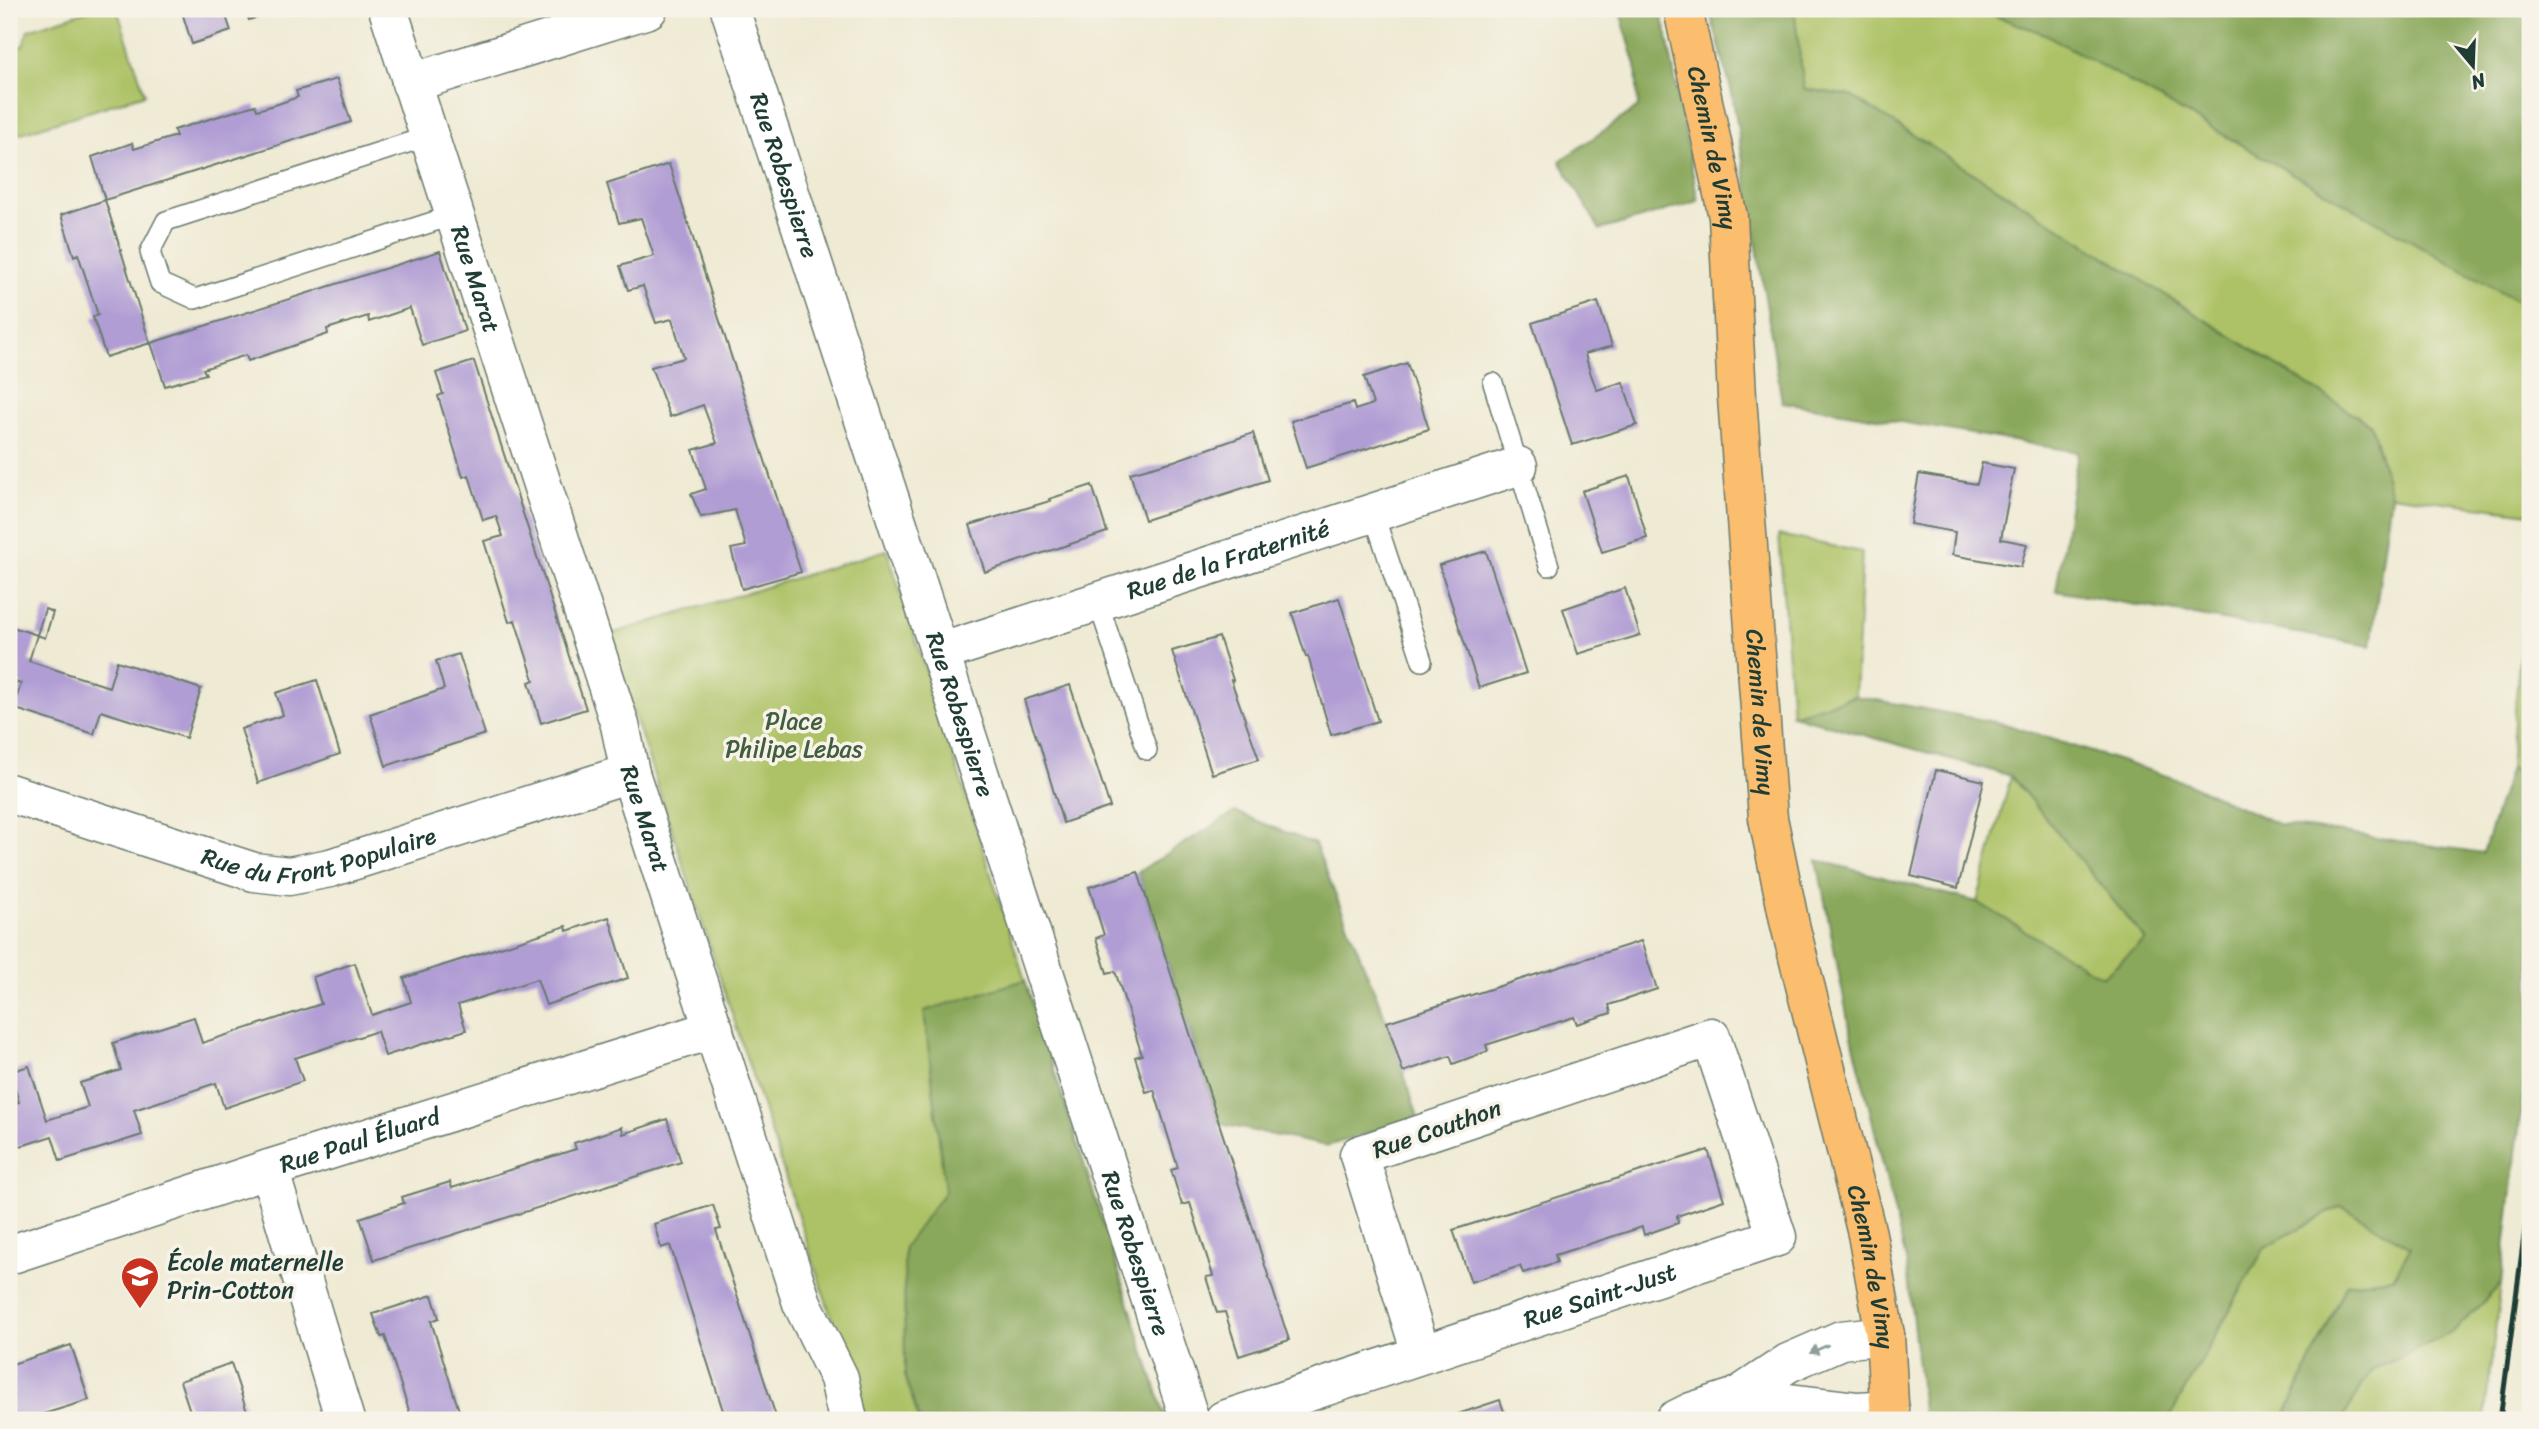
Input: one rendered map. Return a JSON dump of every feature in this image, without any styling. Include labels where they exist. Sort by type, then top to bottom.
[{"type":"main road","name":"Chemin de Vimy","points":[[1684,9],[1728,217],[1738,411],[1768,818],[1790,925],[1867,1234],[1885,1335],[1890,1414]]},
{"type":"street","name":"Rue Marat","points":[[388,9],[620,725],[630,773],[802,1303],[839,1377],[848,1420]]},
{"type":"street","points":[[411,83],[648,9]]},
{"type":"street","name":"Rue Robespierre","points":[[730,9],[1190,1420]]},
{"type":"street","name":"Rue de la Fraternité","points":[[939,653],[1518,466]]},
{"type":"street","name":"Rue du Front Populaire","points":[[9,793],[254,872],[289,876],[330,868],[630,773]]},
{"type":"street","name":"Rue Paul Éluard","points":[[9,1255],[269,1169],[714,1029]]},
{"type":"street","name":"Rue Couthon","points":[[1421,1353],[1359,1155],[1711,1037]]},
{"type":"street","name":"Rue Saint-Just","points":[[1224,1420],[1777,1237],[1711,1037]]},
{"type":"street","points":[[269,1169],[345,1420]]},
{"type":"street","points":[[1675,1420],[1737,1397],[1788,1363],[1841,1340],[1885,1335]]},
{"type":"street","points":[[1737,1397],[1890,1414]]},
{"type":"lane","name":"Rue Marat","points":[[429,136],[166,222],[150,252],[160,283],[195,299],[454,215]]},
{"type":"lane","points":[[1493,383],[1549,566]]},
{"type":"lane","points":[[1373,512],[1422,661]]},
{"type":"lane","points":[[1098,602],[1147,750]]},
{"type":"green space","points":[[93,9],[117,9],[145,94],[9,137],[9,51],[23,46],[28,30]]},
{"type":"green space","points":[[1619,9],[1659,9],[1665,26],[1698,201],[1600,230],[1560,161],[1638,107],[1636,65]]},
{"type":"green space","points":[[1709,9],[1794,9],[1804,89],[1851,96],[2371,425],[2391,495],[2371,646],[2056,591],[2078,452],[1782,402],[1732,93]]},
{"type":"green space","points":[[1794,9],[1976,9],[2045,34],[2530,308],[2530,513],[2391,495],[2371,425],[1851,96],[1804,89]]},
{"type":"green space","points":[[1976,9],[2530,9],[2530,308],[2045,34]]},
{"type":"green space","points":[[2530,534],[2530,779],[2510,768]]},
{"type":"green space","points":[[1779,535],[1862,552],[1855,696],[1792,715]]},
{"type":"green space","name":"Place Philipe Lebas","points":[[887,550],[1166,1420],[865,1420],[608,635]]},
{"type":"green space","points":[[1855,696],[2005,724],[2182,781],[2278,824],[2483,853],[2510,768],[2530,779],[2530,1032],[2501,1284],[2453,1332],[2371,1371],[2342,1420],[2283,1420],[2347,1284],[2393,1278],[2411,1247],[2341,1206],[2265,1247],[2168,1420],[1924,1420],[1906,1260],[1847,1015],[1817,860],[1977,902],[2102,977],[2146,940],[2011,776],[1792,715]]},
{"type":"green space","points":[[2011,776],[2146,940],[2102,977],[1977,902]]},
{"type":"green space","points":[[1235,812],[1315,844],[1387,1022],[1418,1117],[1327,1146],[1220,1124],[1138,872]]},
{"type":"green space","points":[[1025,980],[1166,1420],[919,1420],[905,1376],[904,1247],[945,1191],[924,1011]]},
{"type":"green space","points":[[2341,1206],[2411,1247],[2393,1278],[2347,1284],[2283,1420],[2168,1420],[2265,1247]]},
{"type":"green space","points":[[2501,1284],[2484,1420],[2342,1420],[2371,1371],[2453,1332]]},
{"type":"building","points":[[181,9],[236,9],[225,13],[231,31],[192,44]]},
{"type":"building","points":[[245,9],[281,9],[249,20]]},
{"type":"building","points":[[337,79],[351,122],[105,200],[92,157],[132,143],[134,149],[176,136],[174,130],[255,105],[257,110],[278,104],[298,97],[296,91]]},
{"type":"building","points":[[669,164],[801,572],[742,589],[731,549],[746,546],[735,510],[701,517],[691,494],[706,489],[693,450],[717,443],[703,405],[670,417],[651,367],[684,358],[672,319],[656,323],[643,286],[628,290],[620,266],[654,256],[641,218],[619,223],[607,184]]},
{"type":"building","points":[[105,200],[150,343],[106,357],[93,317],[98,315],[78,254],[74,256],[61,215]]},
{"type":"building","points":[[440,251],[465,331],[422,345],[410,308],[369,322],[368,316],[327,329],[328,334],[248,361],[246,355],[203,369],[206,374],[165,386],[151,343]]},
{"type":"building","points":[[1598,302],[1612,346],[1585,354],[1590,372],[1597,390],[1623,382],[1637,425],[1572,445],[1532,323]]},
{"type":"building","points":[[474,361],[586,709],[541,723],[529,682],[534,680],[515,620],[509,622],[484,541],[503,536],[496,516],[483,520],[469,475],[463,477],[438,396],[443,394],[436,373]]},
{"type":"building","points":[[1407,363],[1429,429],[1306,468],[1291,421],[1353,403],[1355,410],[1373,404],[1364,377]]},
{"type":"building","points":[[1253,433],[1268,480],[1145,520],[1130,473],[1174,461]]},
{"type":"building","points":[[1982,463],[2014,469],[2001,539],[2027,544],[2021,567],[1952,555],[1955,532],[1910,524],[1919,474],[1977,484]]},
{"type":"building","points":[[1629,476],[1647,538],[1602,552],[1582,491]]},
{"type":"building","points":[[1092,485],[1107,532],[985,572],[970,525],[1050,501],[1049,499]]},
{"type":"building","points":[[1486,551],[1526,673],[1479,688],[1439,565]]},
{"type":"building","points":[[1625,588],[1640,635],[1578,654],[1563,609]]},
{"type":"building","points":[[1339,598],[1378,721],[1331,735],[1308,656],[1306,657],[1292,613]]},
{"type":"building","points":[[45,609],[53,612],[45,638],[37,635]]},
{"type":"building","points":[[9,626],[37,635],[29,661],[109,687],[117,661],[201,689],[186,738],[101,711],[94,734],[13,708],[21,684],[9,680]]},
{"type":"building","points":[[1219,637],[1259,759],[1212,774],[1172,651]]},
{"type":"building","points":[[459,654],[485,734],[386,766],[370,714],[444,689],[436,661]]},
{"type":"building","points":[[317,680],[340,754],[258,783],[241,729],[283,715],[276,693]]},
{"type":"building","points":[[1070,685],[1110,807],[1063,823],[1024,700]]},
{"type":"building","points":[[1936,770],[1984,781],[1958,888],[1911,876]]},
{"type":"building","points":[[1138,872],[1289,1340],[1239,1356],[1225,1312],[1217,1313],[1206,1277],[1213,1276],[1190,1203],[1182,1205],[1171,1170],[1178,1168],[1154,1090],[1146,1092],[1135,1057],[1142,1055],[1115,971],[1107,973],[1096,938],[1104,935],[1089,887]]},
{"type":"building","points":[[9,874],[16,876],[9,897]]},
{"type":"building","points":[[609,917],[628,978],[546,1005],[537,979],[458,1005],[466,1030],[385,1056],[377,1031],[295,1058],[303,1081],[224,1108],[216,1083],[134,1110],[142,1135],[60,1161],[52,1136],[9,1150],[9,1105],[19,1102],[10,1072],[29,1066],[47,1120],[88,1107],[80,1083],[121,1070],[113,1043],[194,1017],[202,1043],[321,1004],[313,977],[355,963],[372,1015],[411,1002],[404,978],[566,926],[567,931]]},
{"type":"building","points":[[1641,941],[1657,989],[1609,1005],[1611,1013],[1577,1024],[1574,1017],[1486,1045],[1488,1051],[1453,1064],[1450,1056],[1403,1072],[1387,1022]]},
{"type":"building","points":[[667,1119],[681,1162],[374,1260],[360,1218],[404,1203],[402,1197],[450,1182],[452,1188],[576,1149],[574,1143],[622,1127],[623,1134]]},
{"type":"building","points":[[1708,1150],[1724,1200],[1677,1216],[1678,1223],[1644,1235],[1642,1227],[1555,1255],[1557,1262],[1523,1273],[1520,1266],[1471,1282],[1453,1230]]},
{"type":"building","points":[[713,1205],[721,1229],[716,1230],[777,1420],[726,1420],[670,1245],[661,1248],[654,1224]]},
{"type":"building","points":[[432,1295],[439,1318],[431,1321],[462,1420],[412,1420],[385,1336],[381,1337],[373,1314]]},
{"type":"building","points":[[71,1345],[89,1400],[24,1420],[9,1420],[9,1365]]},
{"type":"building","points":[[231,1363],[249,1418],[255,1416],[256,1420],[193,1420],[180,1381]]},
{"type":"building","points":[[1500,1400],[1507,1420],[1440,1420]]},
{"type":"railway","points":[[2500,1420],[2530,1190]]},
{"type":"railway","points":[[2524,1420],[2530,1375]]},
{"type":"place","name":"École maternelle Prin-Cotton","points":[[140,1310]]}]
